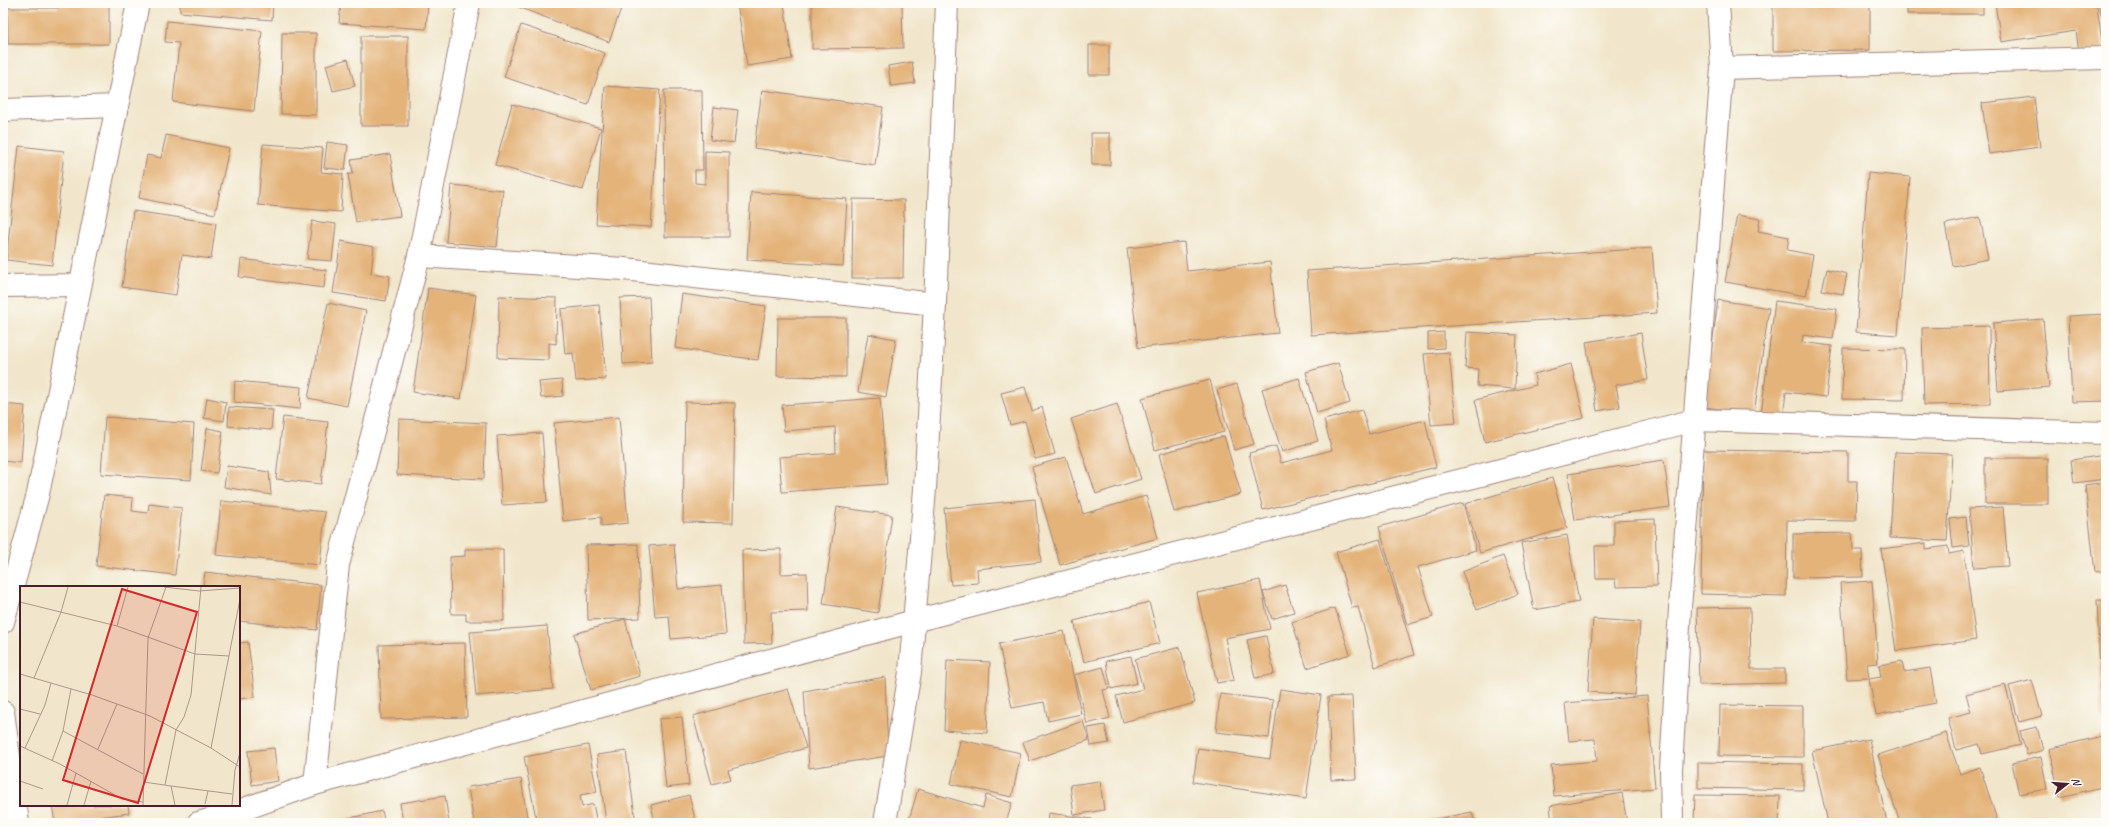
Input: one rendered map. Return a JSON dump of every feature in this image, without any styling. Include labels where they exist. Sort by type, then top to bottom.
[{"type":"street","points":[[3,622],[38,494],[138,3]]},
{"type":"street","points":[[316,784],[338,565],[419,256],[469,3]]},
{"type":"street","points":[[885,823],[910,672],[925,489],[935,304],[948,3]]},
{"type":"street","points":[[1672,823],[1671,770],[1680,608],[1722,68],[1718,3]]},
{"type":"street","points":[[1722,68],[2106,58]]},
{"type":"street","points":[[3,110],[117,106]]},
{"type":"street","points":[[419,256],[624,269],[935,304]]},
{"type":"street","points":[[3,286],[80,285]]},
{"type":"street","points":[[198,823],[230,818],[316,784],[914,621],[1695,420],[2106,433]]},
{"type":"street","points":[[3,712],[18,823]]},
{"type":"building","points":[[58,3],[109,3],[109,44],[8,44],[7,8],[58,8]]},
{"type":"building","points":[[180,3],[273,3],[272,20],[180,12]]},
{"type":"building","points":[[341,3],[428,3],[426,29],[339,23]]},
{"type":"building","points":[[508,3],[623,3],[609,42]]},
{"type":"building","points":[[737,3],[784,3],[792,59],[747,66]]},
{"type":"building","points":[[812,3],[902,3],[903,48],[812,49]]},
{"type":"building","points":[[1773,3],[1870,3],[1870,50],[1773,51]]},
{"type":"building","points":[[1907,3],[1983,3],[1983,14],[1907,14]]},
{"type":"building","points":[[1995,3],[2086,3],[2086,7],[2097,6],[2103,49],[2079,52],[2076,31],[2001,42]]},
{"type":"building","points":[[2098,3],[2106,3],[2105,27]]},
{"type":"building","points":[[167,21],[262,31],[254,111],[173,102],[179,43],[165,42]]},
{"type":"building","points":[[521,25],[605,53],[588,105],[504,77]]},
{"type":"building","points":[[282,33],[316,33],[316,115],[281,114]]},
{"type":"building","points":[[361,36],[408,36],[408,126],[361,126]]},
{"type":"building","points":[[1089,45],[1109,45],[1109,75],[1089,75]]},
{"type":"building","points":[[348,59],[355,86],[333,91],[326,65]]},
{"type":"building","points":[[912,62],[915,83],[891,86],[888,66]]},
{"type":"building","points":[[605,86],[660,90],[651,227],[596,224]]},
{"type":"building","points":[[664,90],[702,90],[703,170],[695,170],[695,183],[705,184],[705,151],[729,152],[729,237],[665,237]]},
{"type":"building","points":[[762,90],[883,107],[875,165],[754,148]]},
{"type":"building","points":[[2034,97],[2040,147],[1989,154],[1982,103]]},
{"type":"building","points":[[512,104],[601,128],[583,190],[495,165]]},
{"type":"building","points":[[714,107],[738,110],[734,143],[710,140]]},
{"type":"building","points":[[1091,133],[1110,133],[1110,165],[1092,165]]},
{"type":"building","points":[[166,135],[229,148],[215,214],[139,198],[147,155],[161,158]]},
{"type":"building","points":[[327,142],[348,145],[345,170],[324,168]]},
{"type":"building","points":[[263,144],[323,148],[321,172],[343,174],[341,212],[258,205]]},
{"type":"building","points":[[19,146],[64,151],[52,265],[6,260]]},
{"type":"building","points":[[390,154],[400,216],[356,222],[348,174],[353,174],[351,160]]},
{"type":"building","points":[[1868,173],[1910,177],[1898,335],[1856,332]]},
{"type":"building","points":[[451,185],[503,190],[497,247],[446,242]]},
{"type":"building","points":[[751,192],[847,199],[843,266],[747,260]]},
{"type":"building","points":[[853,199],[904,200],[903,278],[852,278]]},
{"type":"building","points":[[133,211],[216,223],[211,259],[182,255],[176,295],[122,287]]},
{"type":"building","points":[[1737,215],[1760,219],[1758,231],[1789,237],[1787,250],[1813,255],[1806,296],[1725,282]]},
{"type":"building","points":[[1980,217],[1988,259],[1953,266],[1945,224]]},
{"type":"building","points":[[312,221],[336,224],[332,261],[307,259]]},
{"type":"building","points":[[341,241],[374,247],[371,273],[390,276],[386,301],[333,293]]},
{"type":"building","points":[[1184,242],[1187,271],[1270,262],[1278,333],[1138,348],[1127,248]]},
{"type":"building","points":[[1652,248],[1657,313],[1311,335],[1307,271]]},
{"type":"building","points":[[241,259],[326,270],[324,288],[239,277]]},
{"type":"building","points":[[1827,269],[1847,274],[1843,294],[1822,290]]},
{"type":"building","points":[[428,288],[476,295],[461,399],[413,392]]},
{"type":"building","points":[[682,294],[766,306],[758,360],[675,348]]},
{"type":"building","points":[[499,296],[557,298],[556,344],[549,343],[549,360],[498,358]]},
{"type":"building","points":[[649,297],[652,362],[623,364],[620,298]]},
{"type":"building","points":[[1718,300],[1769,308],[1754,414],[1704,407]]},
{"type":"building","points":[[1775,301],[1837,309],[1833,339],[1803,335],[1802,342],[1832,346],[1826,397],[1786,392],[1783,417],[1761,415]]},
{"type":"building","points":[[328,303],[366,311],[347,406],[308,398]]},
{"type":"building","points":[[599,305],[606,379],[576,381],[573,353],[565,354],[561,309]]},
{"type":"building","points":[[2106,314],[2106,401],[2072,402],[2068,316]]},
{"type":"building","points":[[778,318],[846,318],[846,377],[777,376]]},
{"type":"building","points":[[2043,319],[2049,387],[1998,391],[1993,323]]},
{"type":"building","points":[[1989,326],[1990,404],[1924,405],[1922,328]]},
{"type":"building","points":[[1444,332],[1444,348],[1428,349],[1428,333]]},
{"type":"building","points":[[1467,332],[1517,335],[1515,389],[1477,386],[1478,369],[1465,368]]},
{"type":"building","points":[[1641,333],[1648,380],[1616,385],[1620,407],[1597,411],[1586,342]]},
{"type":"building","points":[[868,334],[896,339],[886,397],[858,392]]},
{"type":"building","points":[[1843,348],[1905,349],[1904,400],[1842,399]]},
{"type":"building","points":[[1449,352],[1456,423],[1431,425],[1424,354]]},
{"type":"building","points":[[1338,363],[1350,403],[1317,413],[1306,372]]},
{"type":"building","points":[[1571,364],[1584,418],[1485,442],[1475,400],[1536,385],[1534,374]]},
{"type":"building","points":[[1299,378],[1318,441],[1282,452],[1262,389]]},
{"type":"building","points":[[562,380],[563,396],[541,398],[539,382]]},
{"type":"building","points":[[1210,380],[1224,432],[1155,450],[1142,398]]},
{"type":"building","points":[[235,381],[301,387],[300,409],[234,402]]},
{"type":"building","points":[[1237,384],[1254,444],[1234,450],[1217,390]]},
{"type":"building","points":[[1025,387],[1032,411],[1042,407],[1055,454],[1035,459],[1025,421],[1010,425],[1001,393]]},
{"type":"building","points":[[207,398],[226,402],[224,421],[204,418]]},
{"type":"building","points":[[880,398],[887,484],[782,492],[779,457],[836,453],[835,427],[784,431],[782,405]]},
{"type":"building","points":[[685,402],[735,403],[733,523],[683,522]]},
{"type":"building","points":[[3,404],[25,406],[21,463],[3,461]]},
{"type":"building","points":[[1117,404],[1141,479],[1096,494],[1071,419]]},
{"type":"building","points":[[229,407],[273,410],[271,430],[228,426]]},
{"type":"building","points":[[1362,410],[1369,434],[1425,420],[1436,467],[1263,510],[1249,453],[1276,446],[1281,463],[1332,450],[1324,420]]},
{"type":"building","points":[[105,417],[194,424],[191,480],[101,474]]},
{"type":"building","points":[[283,417],[328,422],[321,484],[276,479]]},
{"type":"building","points":[[619,417],[628,523],[601,526],[601,517],[563,521],[554,423]]},
{"type":"building","points":[[399,419],[486,423],[484,479],[397,475]]},
{"type":"building","points":[[207,428],[223,431],[217,473],[201,471]]},
{"type":"building","points":[[542,433],[547,502],[502,505],[497,436]]},
{"type":"building","points":[[1224,436],[1241,494],[1174,512],[1159,454]]},
{"type":"building","points":[[1703,450],[1848,452],[1848,481],[1857,481],[1856,521],[1787,520],[1786,596],[1701,594]]},
{"type":"building","points":[[1895,452],[1952,454],[1947,541],[1890,538]]},
{"type":"building","points":[[2106,455],[2106,479],[2074,483],[2071,460]]},
{"type":"building","points":[[1066,457],[1083,514],[1146,496],[1158,538],[1060,565],[1032,467]]},
{"type":"building","points":[[1985,458],[2048,458],[2048,504],[1985,504]]},
{"type":"building","points":[[1664,460],[1670,507],[1575,520],[1568,474]]},
{"type":"building","points":[[227,466],[269,472],[271,495],[224,487]]},
{"type":"building","points":[[1552,478],[1567,528],[1480,553],[1465,504]]},
{"type":"building","points":[[2106,482],[2106,571],[2095,572],[2085,485]]},
{"type":"building","points":[[104,495],[133,498],[132,511],[148,513],[149,504],[182,508],[175,575],[96,566]]},
{"type":"building","points":[[1035,499],[1041,562],[977,569],[978,583],[951,585],[944,508]]},
{"type":"building","points":[[221,501],[325,512],[320,565],[216,555]]},
{"type":"building","points":[[1463,503],[1476,550],[1418,567],[1433,617],[1407,625],[1379,527]]},
{"type":"building","points":[[837,507],[892,515],[878,613],[823,604]]},
{"type":"building","points":[[2003,507],[2008,566],[1974,568],[1969,509]]},
{"type":"building","points":[[1966,517],[1969,546],[1953,548],[1950,519]]},
{"type":"building","points":[[1655,519],[1657,586],[1616,587],[1615,579],[1596,579],[1595,546],[1614,546],[1614,521]]},
{"type":"building","points":[[1852,533],[1853,550],[1862,550],[1863,577],[1793,578],[1793,534]]},
{"type":"building","points":[[1567,535],[1579,602],[1534,610],[1521,543]]},
{"type":"building","points":[[1380,539],[1414,655],[1375,667],[1358,607],[1352,608],[1336,552]]},
{"type":"building","points":[[1926,543],[1926,549],[1948,546],[1949,554],[1964,551],[1976,640],[1896,651],[1881,549]]},
{"type":"building","points":[[638,544],[640,618],[588,620],[586,545]]},
{"type":"building","points":[[674,544],[678,589],[722,585],[726,634],[671,639],[669,616],[655,617],[649,546]]},
{"type":"building","points":[[465,549],[503,549],[504,621],[466,621],[466,614],[451,614],[450,557],[465,556]]},
{"type":"building","points":[[781,549],[781,574],[807,573],[808,611],[771,612],[772,643],[744,644],[742,550]]},
{"type":"building","points":[[1503,556],[1518,594],[1477,610],[1462,572]]},
{"type":"building","points":[[205,572],[321,585],[317,630],[240,621],[240,586],[203,586]]},
{"type":"building","points":[[1260,580],[1270,629],[1225,638],[1234,680],[1217,683],[1197,593]]},
{"type":"building","points":[[1872,581],[1878,663],[1867,664],[1869,678],[1847,679],[1840,583]]},
{"type":"building","points":[[1285,585],[1294,612],[1272,619],[1263,592]]},
{"type":"building","points":[[2097,600],[2106,600],[2106,721],[2102,721]]},
{"type":"building","points":[[1149,602],[1160,643],[1084,662],[1074,621]]},
{"type":"building","points":[[1750,607],[1751,669],[1785,669],[1785,683],[1699,685],[1697,608]]},
{"type":"building","points":[[1335,608],[1350,654],[1307,668],[1292,622]]},
{"type":"building","points":[[625,619],[640,676],[591,690],[574,634]]},
{"type":"building","points":[[1593,619],[1640,622],[1635,695],[1588,692]]},
{"type":"building","points":[[547,626],[553,689],[476,696],[470,632]]},
{"type":"building","points":[[1064,631],[1081,714],[1048,721],[1044,702],[1012,708],[999,644]]},
{"type":"building","points":[[1266,636],[1274,674],[1255,678],[1247,640]]},
{"type":"building","points":[[248,642],[255,697],[240,699],[240,643]]},
{"type":"building","points":[[465,643],[467,717],[381,719],[379,645]]},
{"type":"building","points":[[1180,647],[1195,703],[1123,722],[1116,696],[1143,689],[1135,659]]},
{"type":"building","points":[[1131,656],[1137,683],[1111,689],[1106,661]]},
{"type":"building","points":[[947,660],[990,662],[987,733],[944,730]]},
{"type":"building","points":[[1902,661],[1904,672],[1930,668],[1936,703],[1876,715],[1869,679],[1881,677],[1879,665]]},
{"type":"building","points":[[1103,667],[1109,689],[1103,690],[1110,718],[1087,724],[1074,675]]},
{"type":"building","points":[[885,677],[888,756],[809,768],[804,691]]},
{"type":"building","points":[[2032,680],[2042,716],[2019,722],[2009,686]]},
{"type":"building","points":[[2005,684],[2021,745],[1982,754],[1979,744],[1956,750],[1948,718],[1971,712],[1966,694]]},
{"type":"building","points":[[788,689],[806,748],[728,770],[731,779],[712,784],[693,716]]},
{"type":"building","points":[[1280,689],[1321,695],[1306,799],[1193,782],[1198,748],[1270,759]]},
{"type":"building","points":[[1220,694],[1273,700],[1269,738],[1216,732]]},
{"type":"building","points":[[1352,696],[1356,779],[1331,780],[1328,697]]},
{"type":"building","points":[[1647,696],[1655,788],[1554,796],[1551,765],[1597,761],[1595,739],[1569,741],[1565,703]]},
{"type":"building","points":[[1720,705],[1803,706],[1803,757],[1719,756]]},
{"type":"building","points":[[682,717],[689,785],[666,788],[659,719]]},
{"type":"building","points":[[1083,721],[1089,740],[1030,761],[1023,742]]},
{"type":"building","points":[[1105,725],[1109,743],[1091,746],[1088,728]]},
{"type":"building","points":[[2037,727],[2043,750],[2027,755],[2020,731]]},
{"type":"building","points":[[1946,733],[1960,774],[1980,767],[1997,820],[1989,823],[1900,823],[1878,755]]},
{"type":"building","points":[[2106,735],[2106,786],[2060,797],[2049,749]]},
{"type":"building","points":[[1869,739],[1887,823],[1828,823],[1812,751]]},
{"type":"building","points":[[960,740],[1021,753],[1012,797],[951,784]]},
{"type":"building","points":[[588,745],[597,792],[580,795],[582,807],[593,804],[597,823],[537,823],[524,757]]},
{"type":"building","points":[[274,748],[278,781],[252,785],[248,751]]},
{"type":"building","points":[[626,751],[636,823],[606,823],[597,755]]},
{"type":"building","points":[[2041,757],[2047,789],[2019,794],[2012,763]]},
{"type":"building","points":[[1698,762],[1803,764],[1803,790],[1698,788]]},
{"type":"building","points":[[521,779],[528,823],[474,823],[468,787]]},
{"type":"building","points":[[1100,781],[1104,810],[1074,815],[1070,785]]},
{"type":"building","points":[[918,789],[983,808],[986,795],[1012,803],[1006,823],[908,823]]},
{"type":"building","points":[[1622,793],[1627,823],[1552,823],[1550,806]]},
{"type":"building","points":[[689,795],[696,823],[655,823],[651,805]]},
{"type":"building","points":[[1695,795],[1780,796],[1779,823],[1694,823]]},
{"type":"building","points":[[445,796],[449,823],[403,823],[400,803]]},
{"type":"building","points":[[52,806],[128,806],[129,813],[55,823]]},
{"type":"building","points":[[382,811],[385,823],[336,823],[336,821]]},
{"type":"building","points":[[1472,812],[1475,823],[1426,823],[1426,821]]},
{"type":"building","points":[[1049,813],[1092,819],[1091,823],[1048,823]]}]
